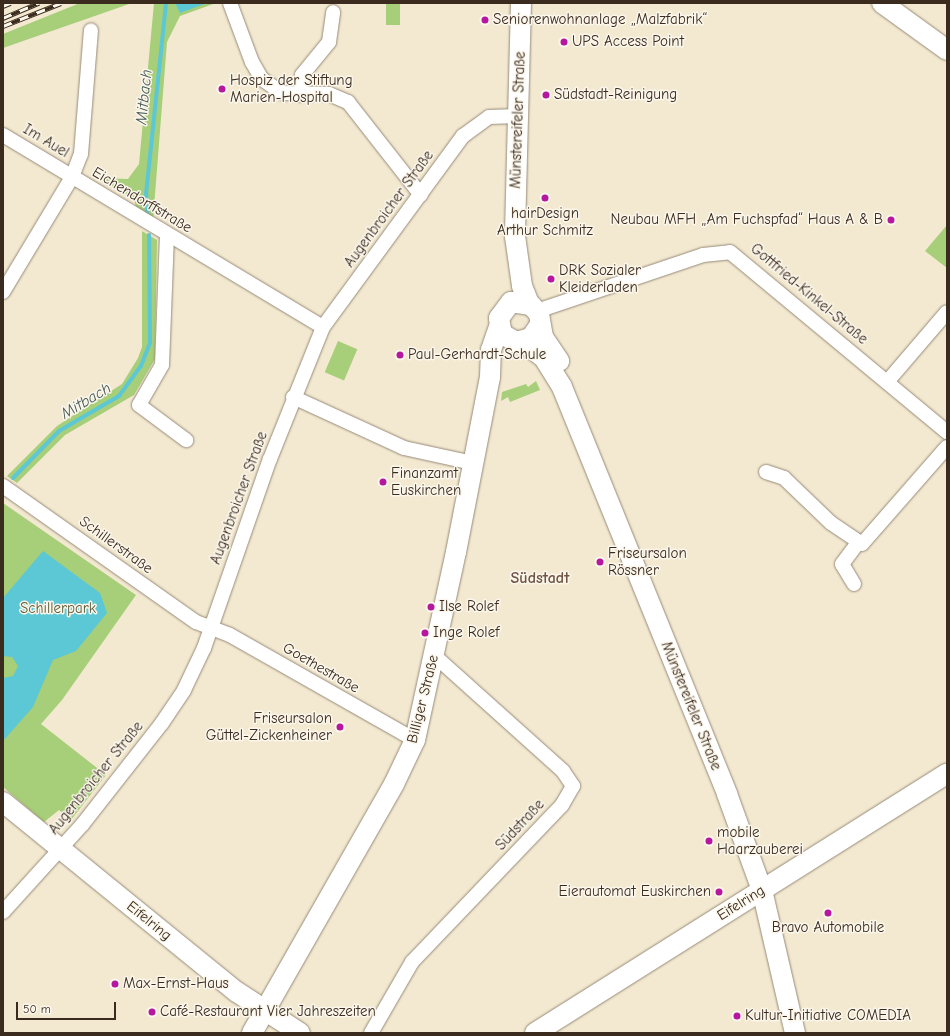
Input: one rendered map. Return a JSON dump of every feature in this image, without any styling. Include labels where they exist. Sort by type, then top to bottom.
[{"type":"street","points":[[230,3],[257,73],[275,89],[301,95],[329,94],[348,102],[421,195]]},
{"type":"street","name":"Münstereifeler Straße","points":[[522,3],[515,236],[522,286],[558,360],[562,387]]},
{"type":"street","points":[[882,3],[947,50]]},
{"type":"street","points":[[301,95],[302,75],[329,42],[333,12]]},
{"type":"street","name":"Eichendorffstraße","points":[[91,30],[83,143],[72,177],[323,327]]},
{"type":"street","name":"Augenbroicher Straße","points":[[3,912],[60,850],[174,706],[210,628],[293,397],[323,327],[421,195],[458,142],[476,125],[489,117],[518,116]]},
{"type":"street","name":"Im Auel","points":[[3,135],[72,177]]},
{"type":"street","points":[[3,292],[72,177]]},
{"type":"street","points":[[167,235],[162,365],[138,405],[186,440]]},
{"type":"street","name":"Münstereifeler Straße","points":[[507,305],[510,248],[515,236]]},
{"type":"street","name":"Gottfried-Kinkel-Straße","points":[[535,313],[702,255],[730,252],[947,432]]},
{"type":"street","points":[[517,301],[535,313],[535,335],[520,342],[507,338],[499,327],[500,314],[507,305],[517,301]]},
{"type":"street","points":[[887,382],[947,312]]},
{"type":"street","name":"Billiger Straße","points":[[252,1033],[394,784],[415,740],[435,656],[490,377],[491,350],[499,327]]},
{"type":"street","name":"Münstereifeler Straße","points":[[520,342],[544,358],[562,387],[762,890],[795,1033]]},
{"type":"street","name":"Billiger Straße","points":[[490,377],[506,350],[520,342]]},
{"type":"street","points":[[293,397],[404,448],[473,463]]},
{"type":"street","points":[[854,584],[842,564],[858,543],[868,540],[947,448]]},
{"type":"street","points":[[766,472],[784,478],[858,543]]},
{"type":"street","name":"Schillerstraße","points":[[3,486],[181,612],[210,628]]},
{"type":"street","name":"Goethestraße","points":[[210,628],[230,635],[415,740]]},
{"type":"street","name":"Südstraße","points":[[371,1033],[412,962],[564,802],[573,786],[563,771],[435,656]]},
{"type":"street","name":"Eifelring","points":[[535,1033],[947,774]]},
{"type":"street","name":"Eifelring","points":[[3,802],[60,850],[265,1012],[300,1033]]},
{"type":"green space","points":[[80,3],[132,3],[3,48],[3,34]]},
{"type":"green space","points":[[154,3],[216,3],[180,16],[167,42],[153,220],[137,211],[134,199],[98,178],[128,179],[139,164]]},
{"type":"green space","points":[[386,3],[400,3],[400,25],[386,25]]},
{"type":"green space","points":[[947,225],[947,268],[925,251]]},
{"type":"green space","points":[[142,231],[157,240],[155,359],[134,395],[65,435],[17,483],[7,476],[57,426],[122,384],[138,358],[142,347]]},
{"type":"green space","points":[[338,341],[357,349],[344,381],[325,372]]},
{"type":"green space","points":[[536,381],[540,390],[510,402],[508,397],[501,401],[502,392],[526,384],[528,387]]},
{"type":"green space","name":"Schillerpark","points":[[3,503],[136,595],[62,700],[41,724],[106,775],[71,820],[59,810],[44,822],[3,787]]},
{"type":"water","points":[[175,3],[207,3],[180,13]]},
{"type":"water","points":[[43,551],[100,593],[107,613],[76,651],[53,660],[33,707],[3,741],[3,678],[13,676],[18,666],[12,657],[3,656],[3,598]]},
{"type":"waterway","name":"Mitbach","points":[[147,217],[146,194],[166,3]]},
{"type":"waterway","name":"Mitbach","points":[[13,478],[59,431],[119,396],[141,366],[150,343],[149,235]]},
{"type":"railway","points":[[3,6],[10,3]]},
{"type":"railway","points":[[3,18],[39,3]]},
{"type":"railway","points":[[3,26],[61,3]]},
{"type":"place","name":"Seniorenwohnanlage „Malzfabrik“","points":[[485,20]]},
{"type":"place","name":"UPS Access Point","points":[[564,42]]},
{"type":"place","name":"Hospiz der Stiftung Marien-Hospital","points":[[222,89]]},
{"type":"place","name":"Südstadt-Reinigung","points":[[546,95]]},
{"type":"place","name":"hairDesign Arthur Schmitz","points":[[545,198]]},
{"type":"place","name":"Neubau MFH „Am Fuchspfad“ Haus A & B","points":[[891,220]]},
{"type":"place","name":"DRK Sozialer Kleiderladen","points":[[551,279]]},
{"type":"place","name":"Paul-Gerhardt-Schule","points":[[400,355]]},
{"type":"place","name":"Finanzamt Euskirchen","points":[[383,482]]},
{"type":"place","name":"Friseursalon Rössner","points":[[600,562]]},
{"type":"place","name":"Ilse Rolef","points":[[431,607]]},
{"type":"place","name":"Inge Rolef","points":[[425,633]]},
{"type":"place","name":"Friseursalon Güttel-Zickenheiner","points":[[340,727]]},
{"type":"place","name":"mobile Haarzauberei","points":[[709,841]]},
{"type":"place","name":"Eierautomat Euskirchen","points":[[719,892]]},
{"type":"place","name":"Bravo Automobile","points":[[828,913]]},
{"type":"place","name":"Max-Ernst-Haus","points":[[115,984]]},
{"type":"place","name":"Café-Restaurant Vier Jahreszeiten","points":[[152,1012]]},
{"type":"place","name":"Kultur-Initiative COMEDIA","points":[[737,1016]]},
{"type":"district","name":"Südstadt","points":[[540,578]]}]
